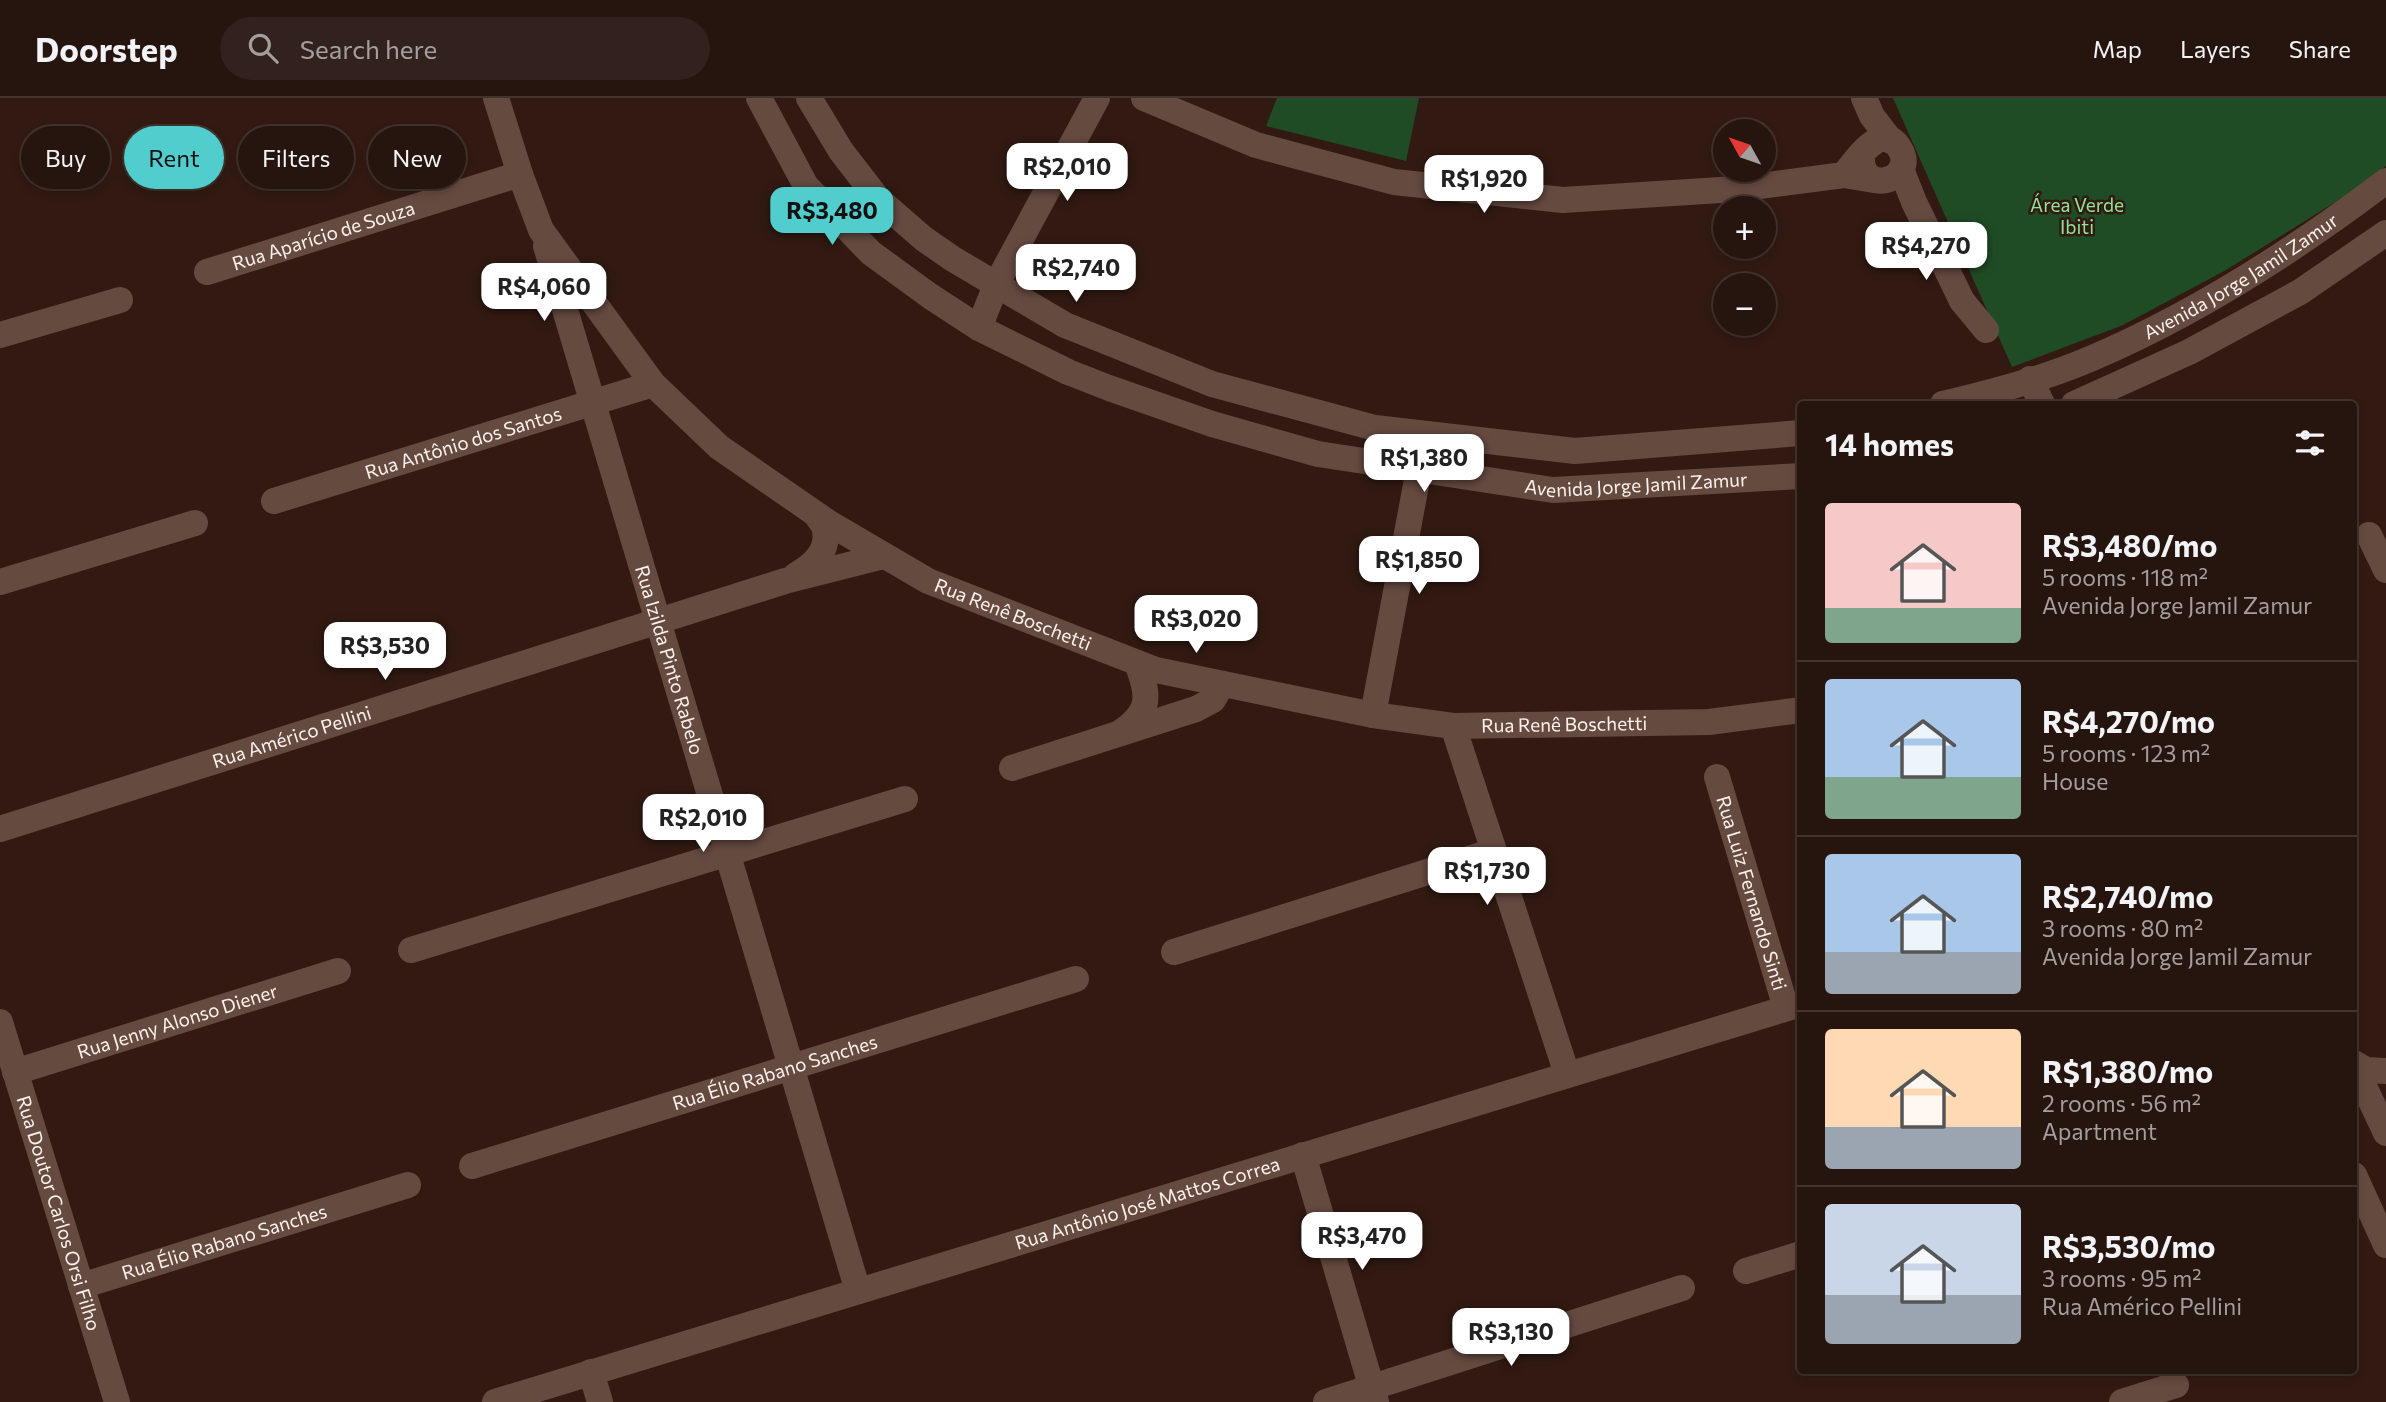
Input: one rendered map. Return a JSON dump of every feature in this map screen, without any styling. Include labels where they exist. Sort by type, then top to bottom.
[{"type":"street","name":"Rua Renê Boschetti","points":[[496,98],[541,230],[653,384],[719,447],[817,516],[928,581],[1156,670],[1373,715],[1452,726],[1709,722],[1797,711]]},
{"type":"street","name":"Avenida Jorge Jamil Zamur","points":[[759,98],[806,186],[871,253],[979,328],[1068,372],[1212,424],[1318,454],[1553,490],[1797,476]]},
{"type":"street","name":"Avenida Jorge Jamil Zamur","points":[[809,98],[841,151],[878,199],[924,239],[1046,314],[1212,384],[1375,428],[1575,451],[1797,433]]},
{"type":"street","points":[[979,328],[996,285],[1097,98]]},
{"type":"street","points":[[1144,98],[1256,145],[1394,181],[1563,200],[1736,189],[1844,175],[1887,177]]},
{"type":"street","points":[[1868,107],[1874,146],[1861,164],[1866,174],[1887,177],[1914,202],[1962,301],[1986,330]]},
{"type":"street","points":[[1844,175],[1874,146],[1899,148],[1903,159],[1887,177]]},
{"type":"street","name":"Rua Aparício de Souza","points":[[206,272],[520,174]]},
{"type":"street","name":"Avenida Jorge Jamil Zamur","points":[[1970,401],[1996,398],[2030,379],[2087,360],[2190,310],[2329,224],[2386,181]]},
{"type":"street","name":"Rua Izilda Pinto Rabelo","points":[[541,230],[858,1291]]},
{"type":"street","name":"Avenida Jorge Jamil Zamur","points":[[2081,401],[2189,352],[2300,292],[2386,233]]},
{"type":"street","points":[[0,335],[120,300]]},
{"type":"street","points":[[1028,352],[1046,314]]},
{"type":"street","points":[[1068,372],[1086,333]]},
{"type":"street","points":[[2087,360],[2092,383],[2102,392]]},
{"type":"street","points":[[2030,379],[2041,401]]},
{"type":"street","name":"Rua Antônio dos Santos","points":[[274,501],[653,384]]},
{"type":"street","points":[[1373,715],[1419,469]]},
{"type":"street","name":"Rua Américo Pellini","points":[[785,581],[812,566],[822,551],[825,531],[817,516]]},
{"type":"street","points":[[0,582],[195,523]]},
{"type":"street","points":[[2370,534],[2386,570]]},
{"type":"street","name":"Rua Américo Pellini","points":[[0,829],[785,581],[884,556]]},
{"type":"street","points":[[1117,734],[1138,720],[1147,699],[1137,663]]},
{"type":"street","points":[[1012,768],[1196,709],[1213,700],[1222,684]]},
{"type":"street","points":[[1452,726],[1567,1074]]},
{"type":"street","name":"Rua Luiz Fernando Sinti","points":[[1717,777],[1793,1006]]},
{"type":"street","points":[[411,950],[905,799]]},
{"type":"street","points":[[1174,952],[1494,851]]},
{"type":"street","name":"Rua Jenny Alonso Diener","points":[[15,1072],[338,971]]},
{"type":"street","name":"Rua Élio Rabano Sanches","points":[[472,1166],[1076,979]]},
{"type":"street","name":"Rua Antônio José Mattos Correa","points":[[495,1402],[1793,1006]]},
{"type":"street","name":"Rua Doutor Carlos Orsi Filho","points":[[0,1022],[117,1402]]},
{"type":"street","points":[[2357,1066],[2366,1070],[2386,1071]]},
{"type":"street","points":[[2357,1070],[2386,1133]]},
{"type":"street","points":[[1303,1155],[1374,1395]]},
{"type":"street","points":[[2357,1181],[2384,1238]]},
{"type":"street","name":"Rua Élio Rabano Sanches","points":[[81,1286],[408,1185]]},
{"type":"street","points":[[1746,1271],[1797,1255]]},
{"type":"street","points":[[1325,1402],[1374,1395],[1682,1288]]},
{"type":"street","points":[[591,1372],[600,1402]]},
{"type":"street","points":[[2122,1402],[2176,1386]]},
{"type":"green space","points":[[1277,98],[1419,98],[1406,161],[1266,126]]},
{"type":"green space","name":"Área Verde Ibiti","points":[[1893,98],[2386,98],[2386,166],[2345,196],[2226,270],[2123,325],[2012,367]]}]
